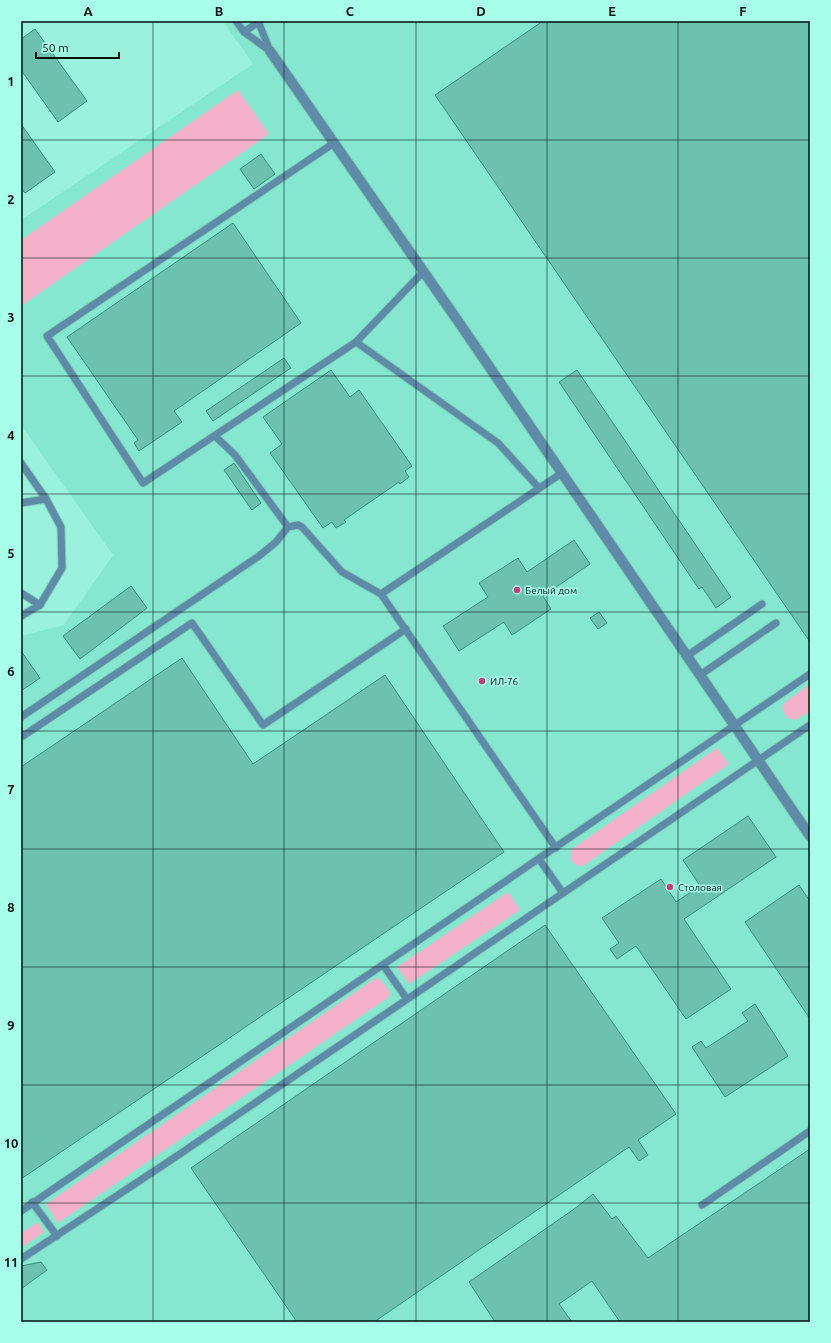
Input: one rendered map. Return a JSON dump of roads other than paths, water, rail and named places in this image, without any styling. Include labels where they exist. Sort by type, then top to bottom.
[{"type":"street","points":[[270,51],[562,473],[810,836]]},
{"type":"lane","points":[[236,21],[244,32],[270,51]]},
{"type":"lane","points":[[244,32],[259,21],[270,51]]},
{"type":"lane","points":[[334,142],[47,336],[143,483],[356,342],[423,272]]},
{"type":"lane","points":[[356,342],[498,443],[539,488]]},
{"type":"lane","points":[[215,436],[235,455],[288,527]]},
{"type":"lane","points":[[21,463],[46,499],[61,527],[62,568],[40,605],[21,616]]},
{"type":"lane","points":[[381,594],[562,473]]},
{"type":"lane","points":[[21,503],[46,499]]},
{"type":"lane","points":[[21,717],[259,556],[276,542],[288,527],[298,526],[302,527],[342,572],[381,594],[556,848]]},
{"type":"lane","points":[[21,593],[40,605]]},
{"type":"lane","points":[[687,656],[762,604]]},
{"type":"lane","points":[[21,734],[23,736],[192,623],[263,725],[406,629]]},
{"type":"lane","points":[[700,675],[776,623]]},
{"type":"lane","points":[[21,1210],[384,965],[810,674]]},
{"type":"lane","points":[[21,1259],[810,725]]},
{"type":"lane","points":[[539,859],[562,893]]},
{"type":"lane","points":[[384,965],[407,999]]},
{"type":"lane","points":[[702,1205],[810,1131]]},
{"type":"lane","points":[[32,1202],[57,1236]]},
{"type":"place","name":"Белый дом","points":[[517,590]]},
{"type":"place","name":"ИЛ-76","points":[[482,681]]},
{"type":"place","name":"Столовая","points":[[670,887]]}]
